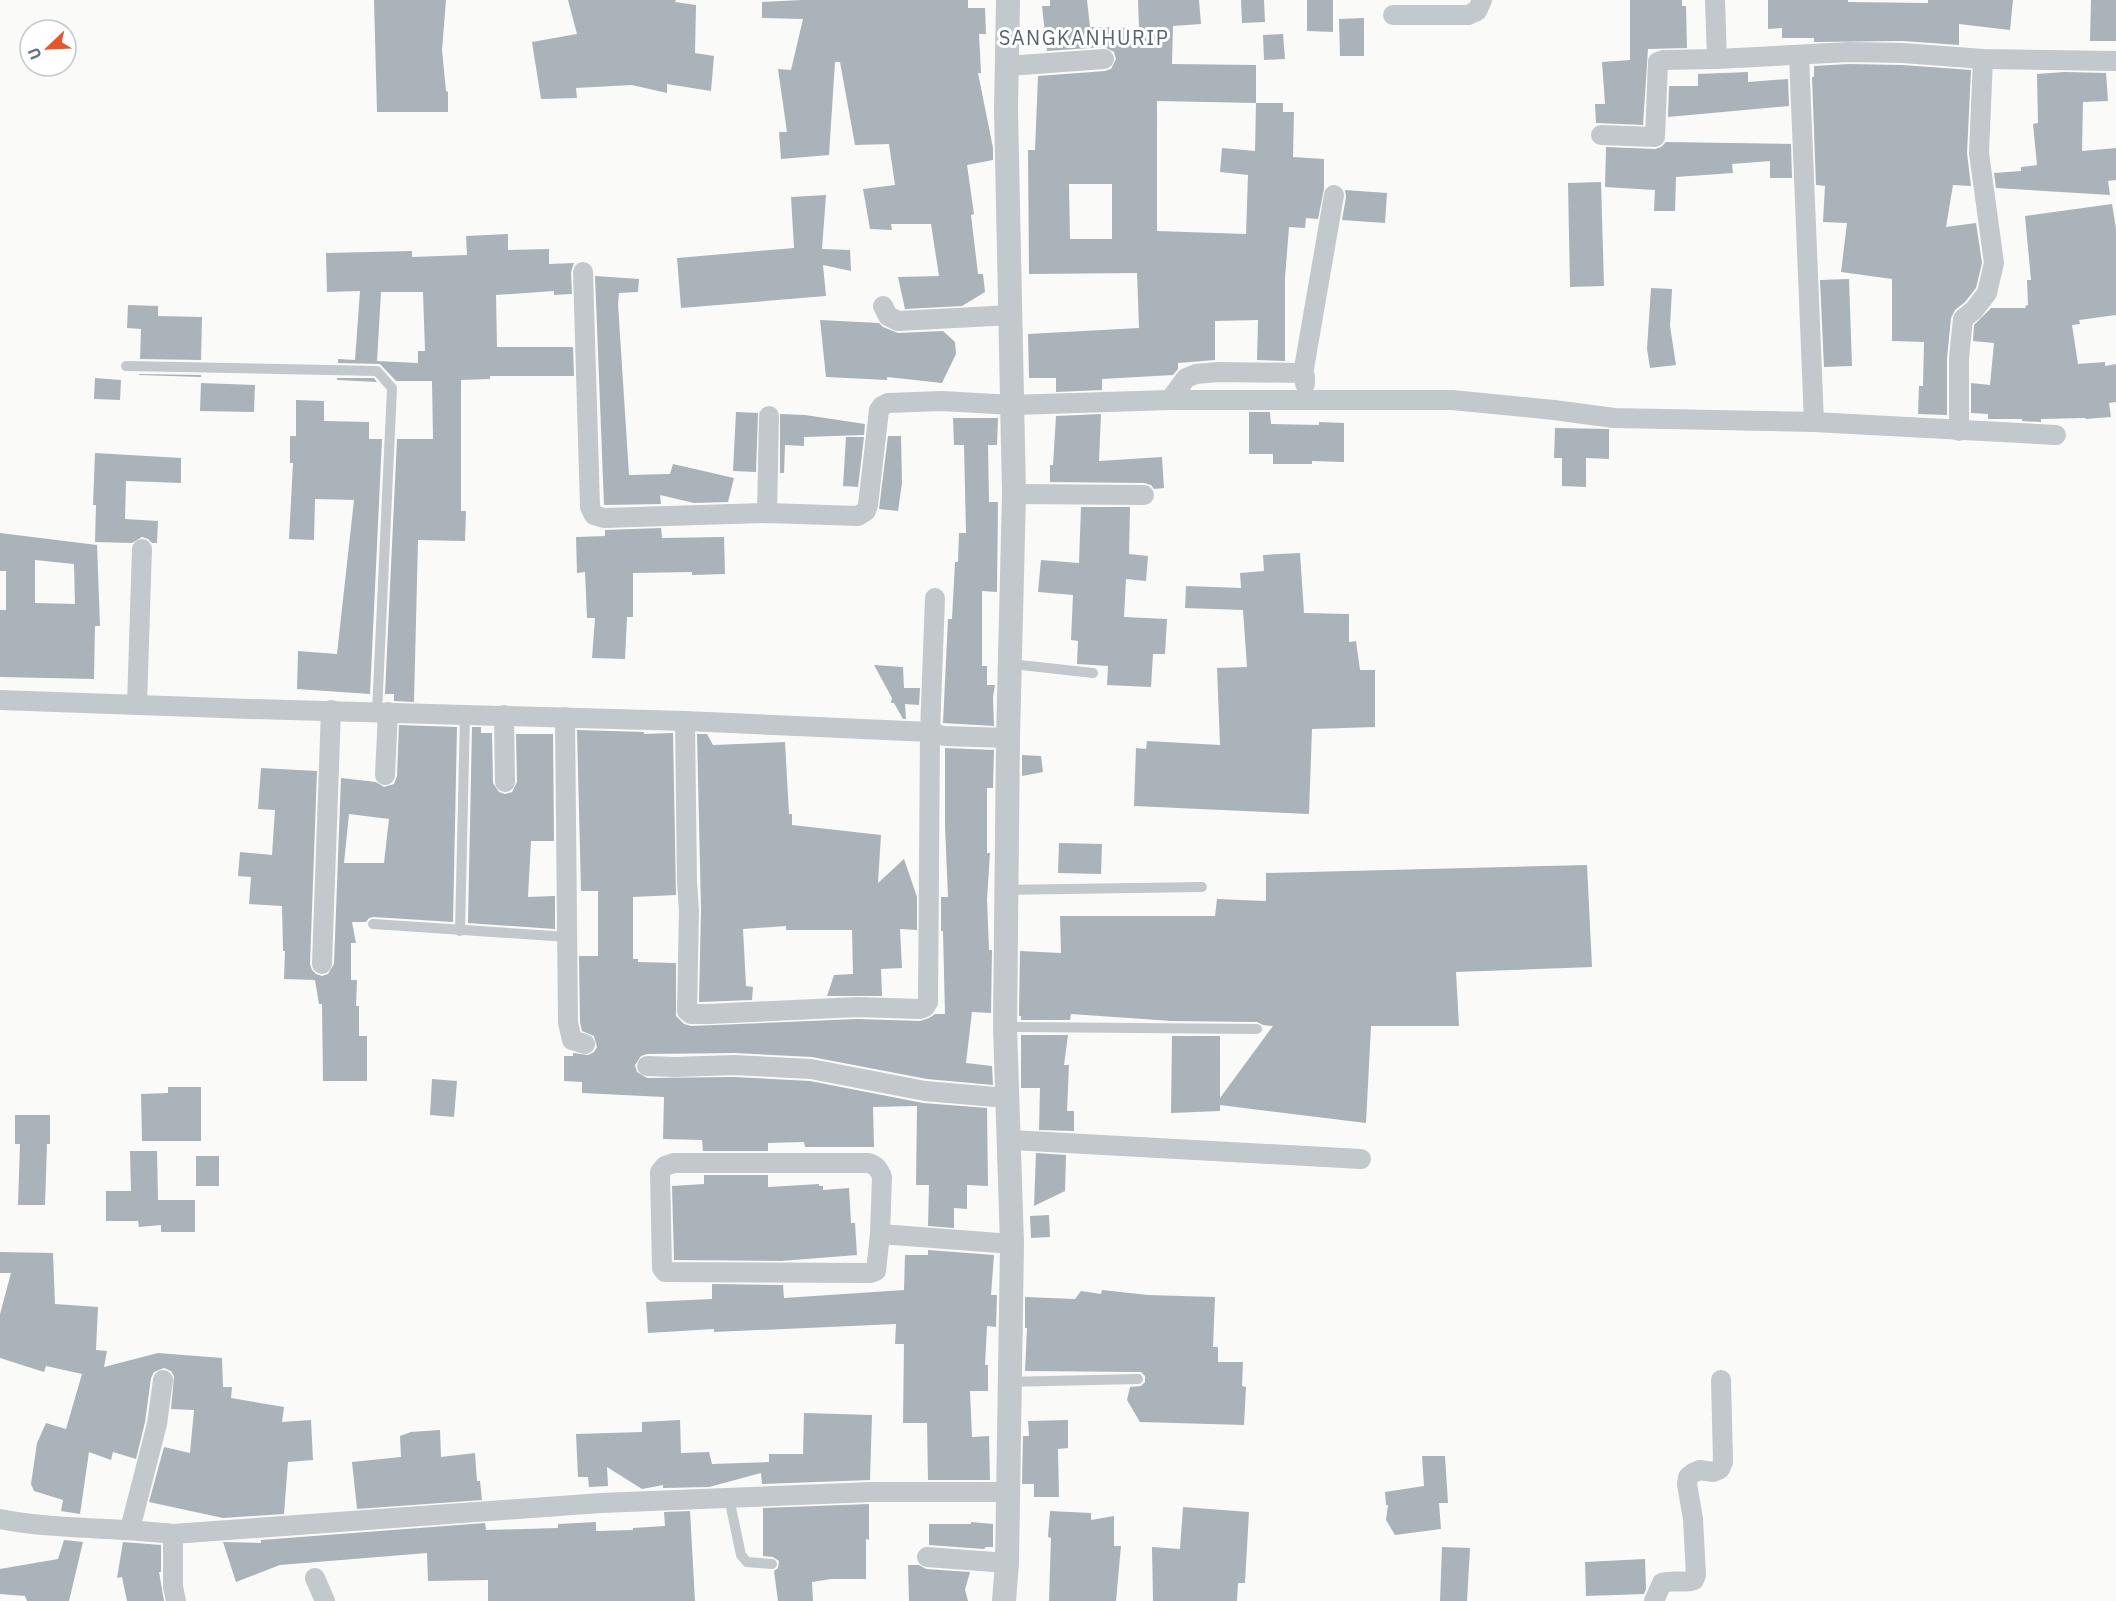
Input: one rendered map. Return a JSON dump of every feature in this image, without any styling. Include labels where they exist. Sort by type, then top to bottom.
[{"type":"street","points":[[1004,1601],[1007,1563],[1012,1244],[1005,1027],[1008,738],[1014,494],[1006,109],[1008,0]]},
{"type":"street","points":[[1393,15],[1468,15],[1477,11],[1482,0]]},
{"type":"street","points":[[1715,0],[1717,59]]},
{"type":"street","points":[[1601,135],[1655,137],[1658,62],[1663,60],[1849,52],[1903,53],[1983,59],[2116,61]]},
{"type":"street","points":[[1799,55],[1814,422]]},
{"type":"street","points":[[1007,66],[1104,59]]},
{"type":"street","points":[[1959,431],[1959,358],[1963,320],[1987,293],[1994,263],[1979,153],[1983,59]]},
{"type":"street","points":[[1305,386],[1334,195]]},
{"type":"street","points":[[583,272],[592,512],[598,518],[604,519],[767,513],[858,516],[866,511],[879,410],[888,403],[942,401],[1012,405],[1176,391],[1256,386],[1305,386],[1614,418],[1814,422],[2056,435]]},
{"type":"street","points":[[883,306],[888,316],[898,321],[1012,315]]},
{"type":"street","points":[[1176,391],[1190,375],[1206,373],[1256,386],[1305,386]]},
{"type":"street","points":[[767,513],[769,416]]},
{"type":"street","points":[[1014,494],[1144,495]]},
{"type":"street","points":[[137,705],[142,549]]},
{"type":"street","points":[[684,721],[689,910],[687,1011],[692,1014],[751,1013],[857,1006],[920,1009],[927,1005],[937,734],[935,598]]},
{"type":"street","points":[[0,700],[684,721],[1008,738]]},
{"type":"street","points":[[322,964],[331,710]]},
{"type":"street","points":[[382,712],[385,776]]},
{"type":"street","points":[[504,715],[505,782]]},
{"type":"street","points":[[565,717],[568,1023],[572,1040],[585,1044]]},
{"type":"street","points":[[647,1066],[734,1065],[811,1069],[925,1091],[1007,1098]]},
{"type":"street","points":[[1010,1140],[1361,1158]]},
{"type":"street","points":[[674,1163],[873,1165],[882,1177],[884,1234],[876,1271],[870,1273],[665,1272],[662,1268],[660,1172],[665,1166],[674,1163]]},
{"type":"street","points":[[884,1234],[1012,1244]]},
{"type":"street","points":[[130,1529],[158,1424],[164,1380]]},
{"type":"street","points":[[1654,1601],[1662,1582],[1676,1580],[1688,1582],[1694,1580],[1696,1575],[1688,1477],[1700,1470],[1713,1472],[1720,1469],[1722,1462],[1721,1380]]},
{"type":"street","points":[[0,1519],[44,1526],[130,1529],[173,1534],[589,1503],[872,1492],[1007,1492]]},
{"type":"street","points":[[173,1534],[173,1587],[176,1601]]},
{"type":"street","points":[[927,1557],[1007,1563]]},
{"type":"street","points":[[315,1578],[325,1601]]},
{"type":"lane","points":[[126,366],[377,371],[392,388],[382,712]]},
{"type":"lane","points":[[1011,664],[1094,673]]},
{"type":"lane","points":[[460,931],[465,714]]},
{"type":"lane","points":[[1006,890],[1202,887]]},
{"type":"lane","points":[[373,924],[568,937]]},
{"type":"lane","points":[[1005,1027],[1257,1029]]},
{"type":"lane","points":[[1010,1382],[1138,1379]]},
{"type":"lane","points":[[729,1498],[741,1555],[747,1562],[772,1564]]},
{"type":"building","points":[[374,0],[446,0],[442,50],[446,91],[448,92],[448,112],[377,112]]},
{"type":"building","points":[[568,0],[676,0],[675,2],[696,5],[695,53],[714,56],[711,91],[667,84],[667,93],[632,85],[576,88],[577,98],[541,99],[532,42],[577,34]]},
{"type":"building","points":[[968,0],[968,8],[985,8],[986,34],[979,34],[981,73],[978,73],[993,148],[993,160],[967,165],[974,214],[971,215],[978,274],[983,274],[985,292],[962,306],[905,309],[898,277],[939,276],[931,224],[891,224],[892,230],[870,229],[863,189],[895,185],[889,144],[855,145],[840,62],[835,62],[829,155],[781,159],[779,132],[787,132],[778,69],[791,70],[803,19],[762,18],[762,2]]},
{"type":"building","points":[[1050,0],[1087,0],[1090,27],[1139,28],[1138,0],[1199,0],[1201,24],[1173,26],[1172,64],[1256,65],[1256,103],[1283,103],[1283,112],[1294,112],[1293,157],[1324,159],[1324,189],[1318,219],[1306,218],[1305,228],[1289,227],[1285,278],[1285,361],[1257,360],[1258,320],[1215,321],[1215,360],[1178,363],[1178,369],[1173,375],[1102,379],[1102,390],[1056,392],[1056,378],[1029,378],[1028,334],[1139,328],[1137,273],[1029,274],[1028,150],[1035,150],[1038,76],[1105,71],[1111,69],[1116,59],[1114,52],[1104,47],[1047,51],[1042,6],[1050,6]],"holes":[[[1157,101],[1256,103],[1255,151],[1222,148],[1220,172],[1248,175],[1246,234],[1157,231]],[[1069,184],[1112,184],[1112,239],[1070,239]]]},
{"type":"building","points":[[1241,0],[1264,0],[1265,22],[1242,23]]},
{"type":"building","points":[[1307,0],[1333,0],[1333,32],[1307,31]]},
{"type":"building","points":[[1630,0],[1682,0],[1682,6],[1686,6],[1687,48],[1648,49],[1643,125],[1596,123],[1595,104],[1605,104],[1602,62],[1630,60]]},
{"type":"building","points":[[1768,0],[1928,3],[1928,0],[2013,0],[2010,30],[1959,24],[1959,45],[1903,41],[1814,42],[1814,38],[1782,38],[1782,28],[1768,29]]},
{"type":"building","points":[[2091,0],[2116,0],[2116,41],[2090,41]]},
{"type":"building","points":[[1364,18],[1364,56],[1340,56],[1339,19]]},
{"type":"building","points":[[1283,34],[1285,59],[1264,60],[1263,35]]},
{"type":"building","points":[[1849,64],[1971,70],[1967,153],[1971,186],[1953,185],[1946,227],[1976,223],[1982,263],[1976,288],[1955,310],[1951,318],[1947,358],[1947,415],[1918,414],[1919,386],[1923,386],[1924,342],[1892,341],[1892,279],[1841,272],[1847,223],[1823,222],[1825,186],[1816,185],[1812,77],[1814,77],[1814,66]]},
{"type":"building","points":[[1748,72],[1748,82],[1788,79],[1789,106],[1668,117],[1669,86],[1698,86],[1698,74]]},
{"type":"building","points":[[2106,73],[2108,101],[2083,102],[2082,151],[2116,148],[2116,180],[2108,181],[2110,195],[1996,188],[1994,173],[2021,171],[2021,167],[2037,165],[2033,124],[2038,123],[2037,74]]},
{"type":"building","points":[[1666,142],[1791,144],[1792,178],[1770,178],[1770,161],[1732,164],[1733,173],[1676,177],[1675,211],[1654,211],[1655,190],[1605,187],[1606,147],[1655,149]]},
{"type":"building","points":[[1601,182],[1604,286],[1570,287],[1568,183]]},
{"type":"building","points":[[1345,190],[1387,193],[1385,223],[1342,220]]},
{"type":"building","points":[[826,195],[822,249],[850,250],[851,271],[823,265],[826,296],[681,308],[677,258],[794,248],[791,197]]},
{"type":"building","points":[[2112,204],[2116,229],[2116,315],[2079,320],[2080,324],[2072,325],[2078,364],[2105,362],[2105,366],[2116,364],[2116,402],[2109,403],[2111,417],[2041,419],[2041,422],[2022,421],[2022,419],[1988,419],[1988,414],[1971,413],[1971,383],[1990,385],[1994,343],[1973,341],[1974,325],[1991,308],[2026,308],[2025,306],[2028,305],[2027,280],[2031,280],[2025,216]]},
{"type":"building","points":[[508,234],[508,250],[549,249],[549,264],[574,263],[571,272],[572,294],[554,295],[554,291],[496,295],[497,347],[573,347],[574,376],[490,376],[490,379],[461,380],[461,511],[466,511],[465,541],[418,540],[414,702],[394,701],[394,694],[385,694],[397,439],[433,439],[432,381],[396,381],[380,364],[338,363],[338,359],[355,360],[360,291],[327,292],[326,253],[412,251],[412,257],[467,255],[466,236]],"holes":[[[381,292],[423,292],[425,351],[418,351],[418,363],[377,361]]]},
{"type":"building","points":[[595,276],[639,279],[638,292],[619,293],[618,304],[629,475],[670,474],[673,464],[734,478],[728,502],[694,503],[660,495],[661,504],[604,505]]},
{"type":"building","points":[[1849,279],[1852,366],[1824,367],[1820,280]]},
{"type":"building","points":[[1651,288],[1672,289],[1670,326],[1676,365],[1650,368],[1647,349]]},
{"type":"building","points":[[128,305],[158,306],[158,316],[202,317],[201,360],[140,359],[141,329],[127,328]]},
{"type":"building","points":[[820,320],[879,323],[898,333],[943,331],[955,342],[956,354],[942,383],[887,377],[887,380],[826,377]]},
{"type":"building","points":[[139,375],[201,375],[201,377]]},
{"type":"building","points":[[95,378],[121,380],[120,400],[94,399]]},
{"type":"building","points":[[337,378],[374,378],[377,382],[337,380]]},
{"type":"building","points":[[201,383],[255,385],[254,412],[200,411]]},
{"type":"building","points":[[296,400],[324,401],[324,421],[369,422],[369,439],[382,439],[370,694],[297,689],[298,651],[337,654],[354,500],[315,499],[314,540],[289,539],[293,463],[290,463],[290,436],[296,436]]},
{"type":"building","points":[[736,412],[758,413],[756,472],[733,471]]},
{"type":"building","points":[[1249,412],[1270,412],[1271,424],[1344,423],[1344,462],[1312,461],[1312,464],[1273,464],[1273,454],[1249,454]]},
{"type":"building","points":[[780,414],[805,415],[865,424],[864,435],[804,437],[804,446],[785,445],[784,473],[780,473]]},
{"type":"building","points":[[1101,414],[1099,461],[1162,457],[1164,488],[1154,489],[1151,485],[1144,483],[1050,482],[1056,416]]},
{"type":"building","points":[[953,418],[998,418],[997,445],[988,445],[989,502],[998,502],[997,592],[982,591],[982,666],[987,666],[987,685],[995,685],[994,726],[943,723],[948,619],[952,619],[959,533],[966,533],[964,445],[954,445]]},
{"type":"building","points":[[1555,428],[1609,429],[1609,459],[1586,458],[1586,487],[1562,486],[1562,458],[1554,458]]},
{"type":"building","points":[[888,436],[901,436],[902,483],[898,511],[879,509]]},
{"type":"building","points":[[846,437],[864,437],[858,487],[843,486]]},
{"type":"building","points":[[95,453],[181,458],[181,483],[126,481],[125,519],[158,521],[157,543],[152,543],[142,537],[132,543],[95,542],[96,505],[93,505]]},
{"type":"building","points":[[1081,507],[1130,507],[1129,554],[1148,556],[1146,581],[1126,579],[1124,617],[1167,619],[1165,654],[1153,654],[1151,687],[1107,685],[1108,666],[1077,664],[1078,641],[1071,640],[1073,595],[1038,592],[1041,560],[1079,563]]},
{"type":"building","points":[[661,528],[662,538],[724,537],[725,574],[633,573],[633,617],[627,617],[625,659],[592,658],[595,618],[587,618],[585,572],[577,573],[576,537],[605,536],[605,530]]},
{"type":"building","points":[[0,533],[97,545],[100,626],[95,626],[94,679],[0,677],[0,610],[6,610],[6,571],[0,571]],"holes":[[[35,560],[74,564],[75,604],[35,603]]]},
{"type":"building","points":[[1300,553],[1304,613],[1349,614],[1349,642],[1356,641],[1360,670],[1375,670],[1375,727],[1312,729],[1309,814],[1134,806],[1136,748],[1146,749],[1147,741],[1220,745],[1217,668],[1247,667],[1243,610],[1185,608],[1186,586],[1241,588],[1240,573],[1264,571],[1263,555]]},
{"type":"building","points":[[874,665],[903,667],[904,688],[920,688],[919,705],[905,704],[906,719],[903,719],[894,703],[891,703],[892,698]]},
{"type":"building","points":[[399,725],[457,727],[453,922],[374,917],[369,918],[366,922],[352,922],[356,943],[351,943],[351,980],[357,980],[356,1006],[359,1006],[359,1036],[367,1036],[367,1081],[323,1081],[322,1004],[319,1004],[315,980],[284,979],[282,906],[249,904],[251,877],[238,876],[240,852],[272,855],[275,810],[258,809],[261,768],[317,771],[310,964],[316,974],[322,976],[328,974],[334,964],[341,778],[376,782],[384,787],[394,784],[397,776]],"holes":[[[349,814],[389,819],[384,863],[344,863]]]},
{"type":"building","points":[[472,727],[481,727],[481,733],[492,733],[493,783],[499,792],[505,794],[512,792],[517,782],[516,734],[553,734],[554,841],[531,841],[528,897],[555,896],[555,929],[468,923]]},
{"type":"building","points":[[577,730],[644,732],[644,734],[673,733],[676,895],[633,897],[633,959],[638,959],[638,962],[676,963],[676,1016],[684,1024],[691,1026],[857,1019],[920,1021],[935,1014],[945,1014],[941,897],[948,897],[945,748],[994,750],[993,788],[987,788],[987,853],[990,853],[987,899],[989,950],[992,950],[991,1013],[972,1012],[966,1063],[992,1066],[993,1085],[927,1079],[812,1057],[735,1053],[647,1054],[641,1056],[635,1065],[637,1072],[647,1078],[734,1077],[810,1081],[923,1103],[987,1108],[988,1186],[967,1185],[967,1209],[954,1208],[954,1228],[928,1226],[929,1185],[916,1185],[917,1106],[873,1107],[874,1147],[805,1147],[804,1142],[768,1143],[768,1151],[703,1151],[702,1140],[663,1139],[664,1097],[582,1093],[582,1082],[564,1081],[564,1056],[573,1056],[573,1053],[588,1055],[597,1047],[594,1036],[582,1031],[580,1022],[579,956],[598,956],[598,891],[581,891]]},
{"type":"building","points":[[697,734],[707,734],[713,745],[785,742],[789,814],[792,814],[792,825],[881,835],[878,883],[904,859],[917,897],[917,930],[900,929],[902,968],[881,969],[882,996],[827,996],[834,975],[853,974],[852,930],[786,930],[786,926],[743,929],[746,986],[753,987],[752,1000],[699,1002],[701,910]]},
{"type":"building","points":[[1022,755],[1041,756],[1043,772],[1022,776]]},
{"type":"building","points":[[1059,843],[1102,844],[1101,874],[1058,873]]},
{"type":"building","points":[[1587,865],[1592,967],[1456,972],[1459,1026],[1371,1026],[1366,1123],[1220,1105],[1220,1111],[1171,1113],[1172,1036],[1220,1036],[1220,1098],[1273,1026],[1257,1022],[1172,1021],[1071,1014],[1070,1020],[1021,1020],[1019,1016],[1020,951],[1061,953],[1060,916],[1215,916],[1217,899],[1266,901],[1266,873]]},
{"type":"building","points":[[1021,1035],[1068,1035],[1064,1065],[1069,1065],[1067,1111],[1074,1111],[1074,1131],[1039,1130],[1040,1088],[1021,1088]]},
{"type":"building","points":[[432,1079],[457,1081],[454,1117],[430,1115]]},
{"type":"building","points":[[168,1087],[201,1087],[201,1141],[142,1141],[141,1094],[168,1093]]},
{"type":"building","points":[[15,1115],[50,1115],[45,1205],[18,1205],[20,1144],[15,1144]]},
{"type":"building","points":[[130,1151],[157,1151],[158,1200],[195,1200],[195,1232],[161,1232],[161,1225],[139,1227],[138,1221],[106,1221],[106,1191],[131,1191]]},
{"type":"building","points":[[1036,1153],[1066,1155],[1065,1191],[1034,1206]]},
{"type":"building","points":[[196,1156],[219,1156],[219,1186],[196,1186]]},
{"type":"building","points":[[704,1175],[768,1175],[768,1187],[819,1184],[823,1186],[823,1190],[849,1188],[851,1223],[855,1223],[857,1255],[781,1261],[674,1260],[672,1186],[704,1184]]},
{"type":"building","points":[[1049,1215],[1050,1237],[1031,1238],[1030,1216]]},
{"type":"building","points":[[928,1250],[994,1255],[991,1295],[997,1295],[996,1327],[987,1326],[985,1365],[988,1365],[988,1391],[970,1391],[972,1437],[989,1436],[990,1480],[928,1480],[927,1423],[903,1423],[904,1344],[895,1344],[896,1324],[648,1333],[646,1302],[712,1299],[712,1284],[783,1285],[784,1298],[904,1290],[905,1255],[928,1255]]},
{"type":"building","points":[[0,1252],[53,1253],[55,1304],[98,1307],[96,1350],[107,1351],[104,1367],[158,1353],[222,1358],[223,1387],[232,1387],[231,1398],[284,1407],[282,1422],[311,1420],[313,1460],[288,1462],[284,1514],[223,1518],[149,1502],[164,1447],[190,1453],[194,1410],[171,1409],[174,1376],[171,1371],[164,1368],[154,1372],[151,1378],[145,1422],[136,1459],[113,1452],[111,1460],[89,1452],[80,1514],[61,1511],[63,1500],[34,1491],[31,1484],[37,1443],[46,1423],[66,1429],[82,1374],[46,1366],[44,1372],[0,1358],[0,1314],[11,1273],[0,1273]]},
{"type":"building","points":[[1102,1290],[1148,1295],[1215,1297],[1213,1347],[1218,1347],[1218,1362],[1243,1362],[1242,1386],[1246,1387],[1244,1425],[1140,1422],[1127,1400],[1130,1387],[1141,1386],[1145,1382],[1145,1376],[1141,1372],[1025,1371],[1027,1328],[1025,1328],[1025,1297],[1075,1299],[1081,1291],[1101,1294]]},
{"type":"building","points":[[804,1413],[872,1415],[870,1480],[762,1484],[761,1473],[709,1487],[663,1488],[663,1485],[642,1489],[607,1467],[608,1486],[589,1487],[588,1477],[578,1477],[576,1434],[642,1432],[642,1422],[680,1420],[681,1453],[709,1452],[712,1464],[769,1462],[769,1454],[803,1454]]},
{"type":"building","points":[[1068,1420],[1068,1448],[1058,1449],[1059,1497],[1034,1497],[1034,1484],[1022,1484],[1023,1436],[1029,1436],[1028,1421]]},
{"type":"building","points":[[440,1430],[441,1457],[475,1453],[477,1481],[480,1481],[482,1500],[357,1509],[352,1462],[401,1457],[400,1436],[411,1432]]},
{"type":"building","points":[[1422,1456],[1445,1456],[1448,1503],[1439,1503],[1441,1529],[1395,1535],[1386,1520],[1388,1505],[1386,1505],[1385,1492],[1424,1486]]},
{"type":"building","points":[[869,1504],[866,1579],[831,1579],[812,1582],[813,1601],[778,1601],[774,1571],[778,1568],[779,1561],[773,1557],[763,1556],[763,1508]]},
{"type":"building","points":[[1183,1507],[1249,1512],[1245,1583],[1238,1583],[1237,1601],[1153,1601],[1152,1547],[1180,1549]]},
{"type":"building","points":[[690,1511],[695,1601],[488,1601],[488,1580],[428,1581],[427,1553],[280,1565],[236,1582],[223,1542],[261,1543],[261,1540],[485,1523],[486,1530],[558,1528],[558,1524],[596,1522],[596,1531],[633,1530],[633,1528],[665,1526],[664,1512]]},
{"type":"building","points":[[1050,1511],[1091,1513],[1091,1520],[1114,1516],[1114,1546],[1121,1546],[1116,1601],[1049,1601]]},
{"type":"building","points":[[971,1522],[993,1524],[993,1547],[984,1549],[929,1545],[929,1524],[971,1524]]},
{"type":"building","points":[[64,1540],[83,1542],[69,1601],[27,1601],[25,1596],[0,1594],[0,1569],[58,1559]]},
{"type":"building","points":[[123,1542],[161,1545],[161,1572],[159,1572],[164,1601],[127,1601],[122,1577],[117,1578]]},
{"type":"building","points":[[1442,1547],[1470,1548],[1467,1601],[1440,1601]]},
{"type":"building","points":[[1645,1559],[1646,1589],[1644,1594],[1586,1596],[1585,1562]]},
{"type":"building","points":[[908,1565],[919,1565],[926,1569],[970,1572],[965,1590],[968,1601],[909,1601]]},
{"type":"district","name":"SANGKANHURIP","points":[[1084,38]]}]
